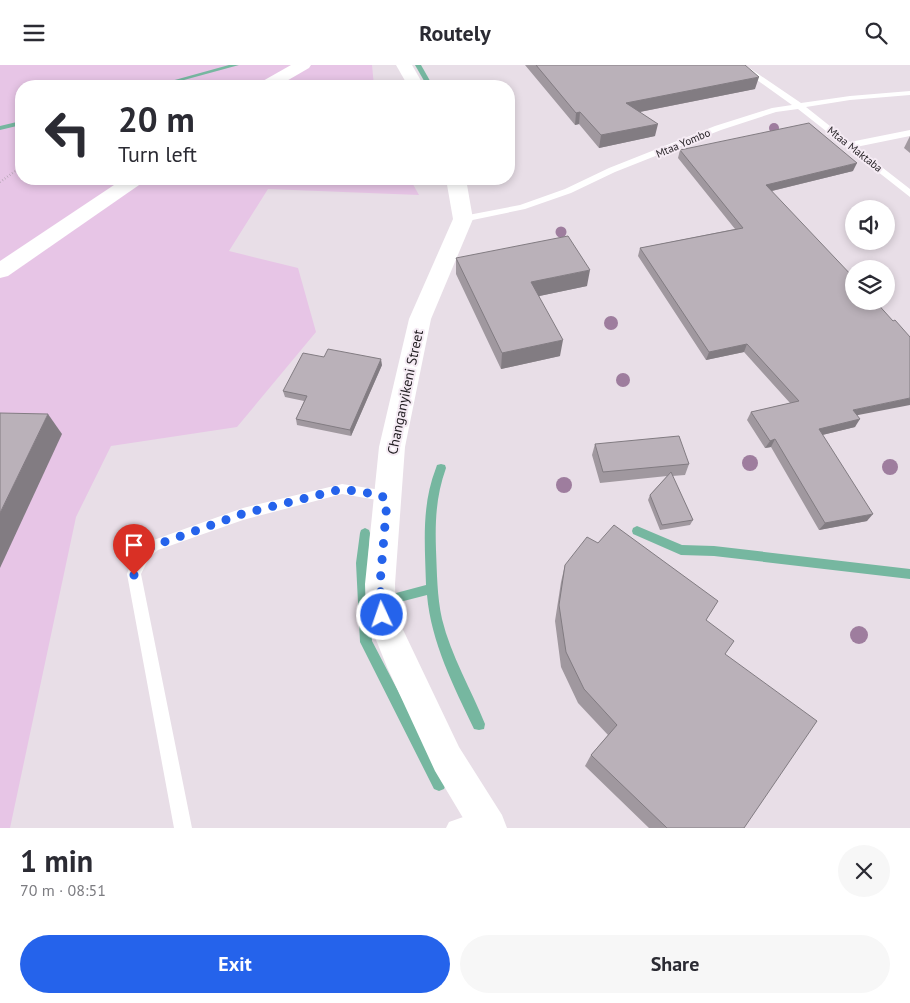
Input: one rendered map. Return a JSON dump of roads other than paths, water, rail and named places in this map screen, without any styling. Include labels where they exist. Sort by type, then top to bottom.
[{"type":"street","points":[[277,80],[303,65]]},
{"type":"street","points":[[404,65],[413,80]]},
{"type":"street","points":[[0,271],[126,185]]},
{"type":"street","points":[[457,185],[463,219]]},
{"type":"street","name":"Changanyikeni Street","points":[[463,219],[420,319],[392,447],[380,584],[382,615],[422,708],[447,759],[488,825]]},
{"type":"lane","name":"Mtaa Maktaba","points":[[740,65],[799,106],[910,194]]},
{"type":"lane","name":"Mtaa Yombo","points":[[463,219],[522,207],[541,201],[568,191],[612,170],[647,158],[718,128],[775,110],[850,97],[910,93]]},
{"type":"lane","points":[[850,145],[910,133]]},
{"type":"lane","points":[[183,828],[134,575],[137,564],[144,553],[165,541],[252,511],[342,489],[381,495],[387,501]]},
{"type":"lane","points":[[455,828],[466,825],[488,825]]},
{"type":"waterway","points":[[179,80],[236,65]]},
{"type":"waterway","points":[[418,65],[427,80]]},
{"type":"waterway","points":[[0,128],[15,124]]},
{"type":"waterway","points":[[441,468],[433,490],[430,510],[433,601],[447,653],[479,724]]},
{"type":"waterway","points":[[637,531],[681,550],[714,551],[910,574]]},
{"type":"waterway","points":[[365,533],[362,563],[366,642],[439,784]]},
{"type":"waterway","points":[[396,598],[431,589]]}]
